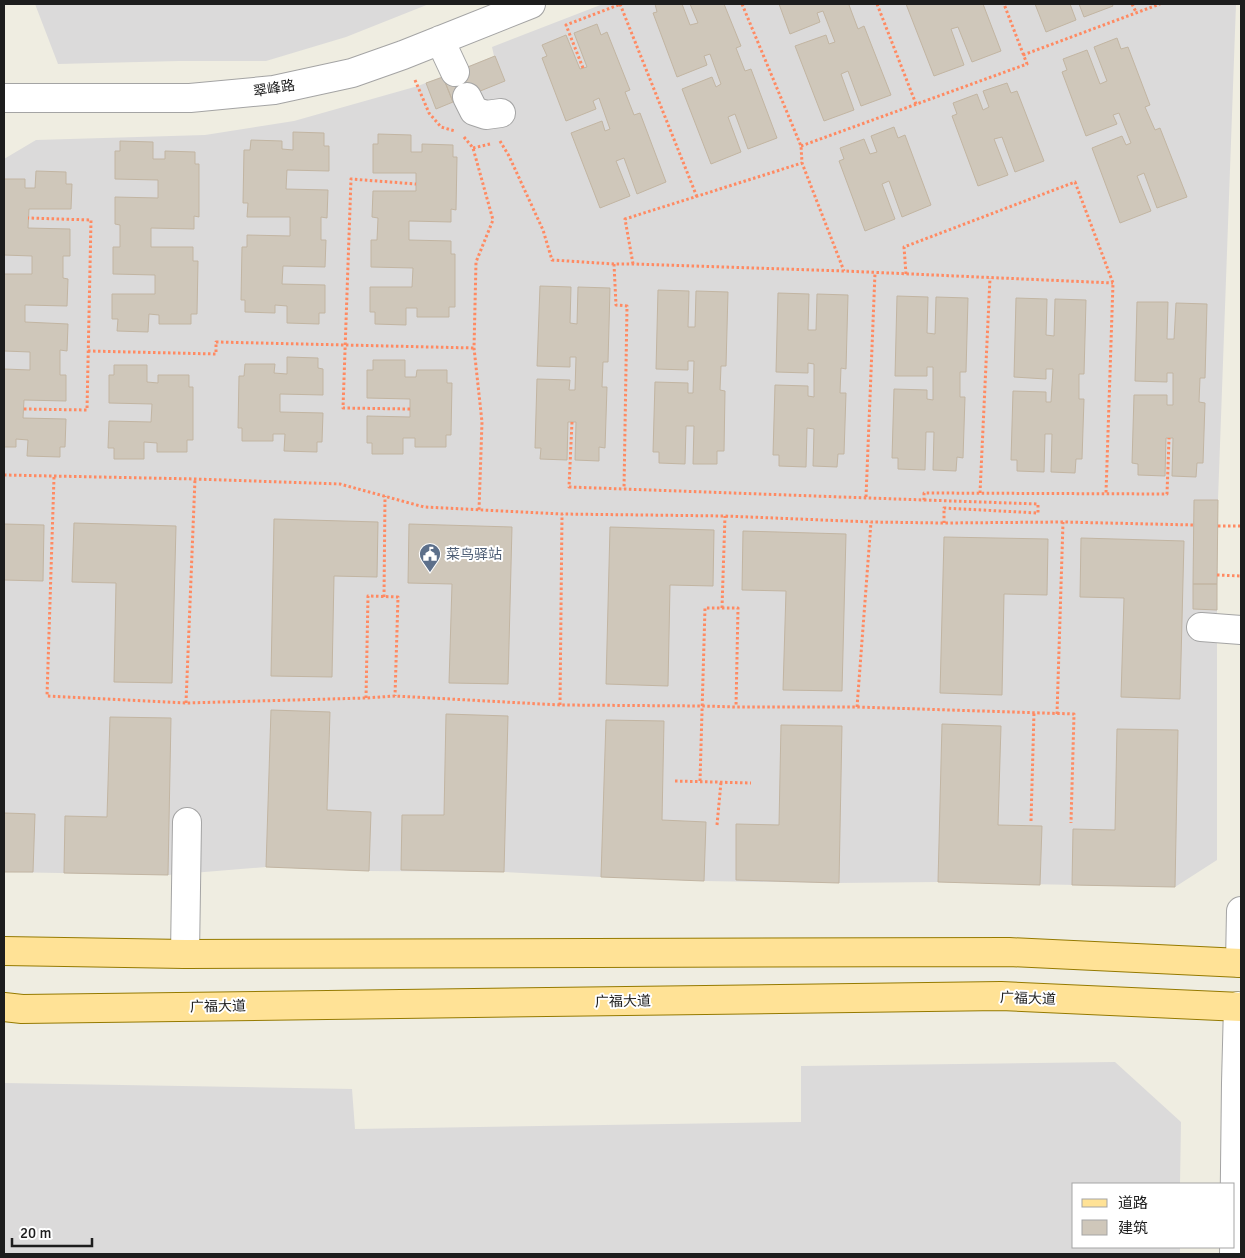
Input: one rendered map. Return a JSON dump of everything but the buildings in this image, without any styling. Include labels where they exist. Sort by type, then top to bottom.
[{"type":"main road","points":[[10,950],[185,954],[1008,952],[1241,963]]},
{"type":"main road","name":"广福大道","points":[[10,1009],[1001,996],[1240,1007]]},
{"type":"street","name":"翠峰路","points":[[4,98],[190,98],[274,90],[352,73],[403,55],[531,4]]},
{"type":"street","points":[[440,40],[455,72]]},
{"type":"street","points":[[467,97],[474,111],[486,115],[501,112]]},
{"type":"street","points":[[1201,627],[1241,630]]},
{"type":"street","points":[[185,954],[187,822]]},
{"type":"street","points":[[1241,911],[1241,963]]},
{"type":"street","points":[[1235,1183],[1236,1083],[1240,1007]]},
{"type":"path","points":[[583,68],[566,26],[621,4],[697,197]]},
{"type":"path","points":[[742,4],[801,146],[802,163],[844,271]]},
{"type":"path","points":[[877,4],[916,104]]},
{"type":"path","points":[[801,146],[1027,64],[1004,4]]},
{"type":"path","points":[[1132,4],[1136,13]]},
{"type":"path","points":[[1023,55],[1160,4]]},
{"type":"path","points":[[403,55],[418,86],[428,113],[440,126],[460,133],[473,148],[493,220],[476,262],[474,348],[482,422],[479,510]]},
{"type":"path","points":[[473,148],[501,140],[543,230],[552,260],[1113,283]]},
{"type":"path","points":[[633,264],[625,219],[802,163]]},
{"type":"path","points":[[410,409],[343,408],[351,179],[416,184]]},
{"type":"path","points":[[906,274],[904,247],[1075,182],[1113,283],[1106,493]]},
{"type":"path","points":[[24,409],[87,410],[90,220],[28,218]]},
{"type":"path","points":[[614,264],[616,305],[627,306],[624,489]]},
{"type":"path","points":[[866,497],[875,274]]},
{"type":"path","points":[[980,493],[990,278]]},
{"type":"path","points":[[88,351],[216,354],[216,342],[474,348]]},
{"type":"path","points":[[572,422],[569,487],[1038,504],[1038,513],[944,508],[944,523]]},
{"type":"path","points":[[924,500],[924,493],[1167,494],[1169,438]]},
{"type":"path","points":[[4,475],[340,484],[424,507],[562,514],[725,516],[871,522],[1063,522],[1194,525]]},
{"type":"path","points":[[54,477],[47,696],[186,703],[395,696],[560,705],[857,707],[1074,714],[1071,823]]},
{"type":"path","points":[[186,703],[195,479]]},
{"type":"path","points":[[384,597],[385,496]]},
{"type":"path","points":[[560,705],[562,514]]},
{"type":"path","points":[[722,608],[725,516]]},
{"type":"path","points":[[857,707],[871,522]]},
{"type":"path","points":[[1057,714],[1063,522]]},
{"type":"path","points":[[1218,526],[1241,526]]},
{"type":"path","points":[[1217,575],[1241,576]]},
{"type":"path","points":[[366,698],[368,596],[398,597],[395,696]]},
{"type":"path","points":[[700,781],[705,608],[738,608],[736,707]]},
{"type":"path","points":[[1031,821],[1034,712]]},
{"type":"path","points":[[675,780],[751,783]]},
{"type":"path","points":[[718,825],[721,782]]},
{"type":"shaded area","points":[[35,4],[429,4],[346,37],[266,61],[58,64]]},
{"type":"shaded area","points":[[603,4],[1236,4],[1218,500],[1217,860],[1175,887],[938,882],[704,881],[504,872],[369,871],[266,867],[168,875],[4,872],[4,159],[36,140],[205,135],[294,121],[418,86],[494,56],[492,47]]},
{"type":"shaded area","points":[[1115,1062],[1181,1122],[1180,1183],[1072,1183],[1072,1248],[1180,1248],[1180,1254],[4,1254],[4,1083],[352,1089],[355,1129],[801,1122],[801,1066]]},
{"type":"place","name":"菜鸟驿站","points":[[430,573]]}]
